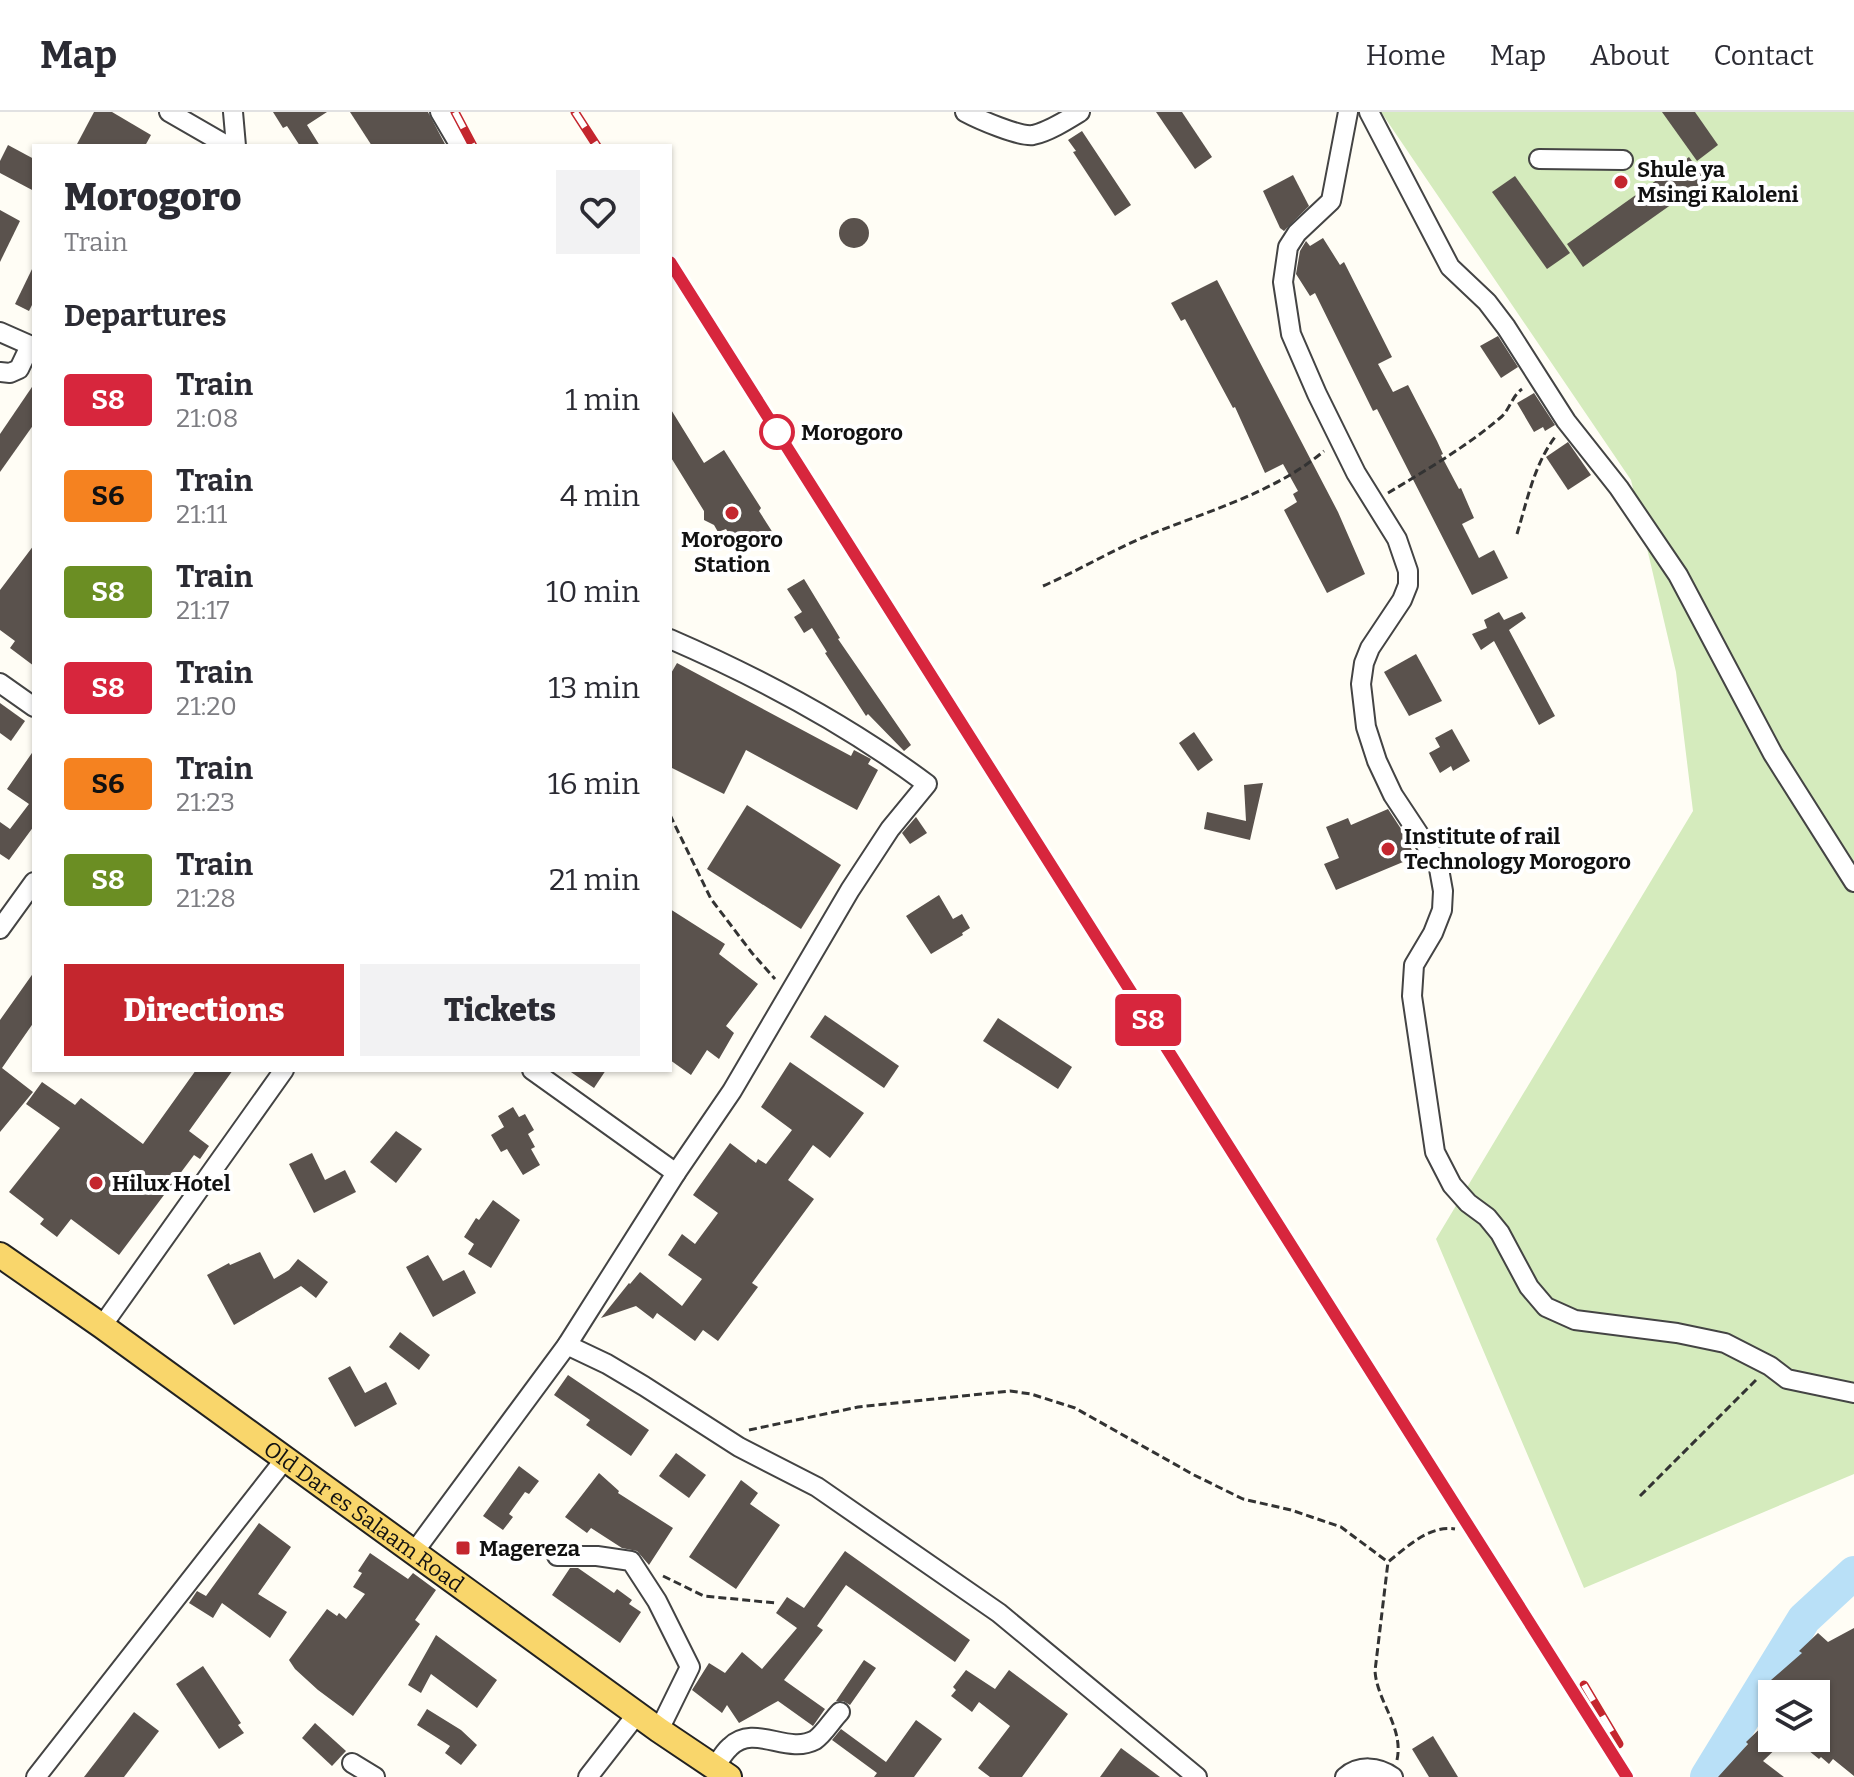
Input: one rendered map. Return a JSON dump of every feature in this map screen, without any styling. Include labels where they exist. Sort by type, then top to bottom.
[{"type":"main road","name":"Old Dar es Salaam Road","points":[[0,1255],[659,1730],[722,1772]]},
{"type":"street","points":[[169,112],[225,144]]},
{"type":"street","points":[[233,112],[236,144]]},
{"type":"street","points":[[440,112],[459,144]]},
{"type":"street","points":[[965,112],[982,122],[1031,135],[1057,126],[1080,112]]},
{"type":"street","points":[[1348,112],[1331,201],[1297,233],[1288,247],[1283,282],[1291,334],[1356,473],[1397,539],[1408,571],[1408,585],[1402,600],[1377,634],[1364,663],[1361,684],[1366,727],[1393,795],[1438,863],[1443,891],[1442,910],[1433,933],[1414,965],[1412,996],[1435,1152],[1452,1185],[1500,1233],[1529,1287],[1546,1307],[1575,1320],[1677,1333],[1725,1343],[1770,1366],[1787,1379],[1854,1393]]},
{"type":"street","points":[[1369,112],[1450,267],[1487,302],[1566,421],[1619,488],[1678,575],[1773,754],[1854,882]]},
{"type":"street","points":[[1539,159],[1623,160]]},
{"type":"street","points":[[0,332],[32,346],[19,369],[10,373],[0,372]]},
{"type":"street","points":[[414,1552],[567,1345],[732,1091],[890,829],[927,784],[833,721],[732,666],[672,640]]},
{"type":"street","points":[[0,683],[32,706]]},
{"type":"street","points":[[0,929],[32,885]]},
{"type":"street","points":[[102,1326],[283,1072]]},
{"type":"street","points":[[535,1072],[676,1173]]},
{"type":"street","points":[[567,1345],[607,1364],[739,1447],[817,1487],[999,1613],[1197,1777]]},
{"type":"street","points":[[36,1777],[285,1459]]},
{"type":"street","points":[[557,1556],[597,1556],[631,1561],[657,1601],[690,1667],[659,1730]]},
{"type":"street","points":[[722,1772],[729,1747],[740,1740],[761,1738],[801,1745],[817,1739],[840,1712]]},
{"type":"street","points":[[588,1777],[637,1714]]},
{"type":"street","points":[[352,1763],[375,1777]]},
{"type":"street","points":[[1345,1777],[1352,1771],[1367,1768],[1390,1775]]},
{"type":"path","points":[[1374,501],[1485,430],[1504,415],[1513,396],[1540,379]]},
{"type":"path","points":[[1517,534],[1544,451],[1566,421]]},
{"type":"path","points":[[1043,586],[1157,531],[1205,515],[1270,484],[1314,459],[1339,438]]},
{"type":"path","points":[[672,819],[711,899],[752,953],[789,993]]},
{"type":"path","points":[[1640,1496],[1770,1366]]},
{"type":"path","points":[[716,1432],[753,1429],[881,1404],[1010,1391],[1031,1394],[1075,1408],[1243,1499],[1291,1510],[1341,1527],[1388,1562]]},
{"type":"path","points":[[1390,1775],[1398,1758],[1398,1738],[1376,1684],[1375,1671],[1388,1562],[1417,1540],[1443,1527],[1455,1529]]},
{"type":"path","points":[[631,1561],[704,1596],[776,1603]]},
{"type":"green space","points":[[1381,112],[1854,112],[1854,1474],[1584,1588],[1436,1239],[1693,811],[1676,672],[1631,480]]},
{"type":"building","points":[[94,112],[112,112],[151,135],[146,144],[77,144]]},
{"type":"building","points":[[273,112],[327,112],[307,125],[319,144],[299,144],[287,126],[283,128]]},
{"type":"building","points":[[350,112],[428,112],[445,144],[371,144]]},
{"type":"building","points":[[1156,112],[1182,112],[1212,157],[1195,169]]},
{"type":"building","points":[[1662,112],[1695,112],[1718,145],[1697,161]]},
{"type":"building","points":[[1082,131],[1131,205],[1115,216],[1068,140]]},
{"type":"building","points":[[8,145],[32,158],[32,190],[0,173],[0,161]]},
{"type":"building","points":[[1689,157],[1706,180],[1583,267],[1567,244]]},
{"type":"building","points":[[1293,175],[1309,206],[1284,231],[1263,191]]},
{"type":"building","points":[[1515,176],[1570,253],[1547,269],[1492,192]]},
{"type":"building","points":[[0,210],[20,221],[0,262]]},
{"type":"building","points":[[854,218],[860,219],[868,227],[868,239],[860,247],[854,248],[848,247],[840,239],[839,233],[840,227],[848,219]]},
{"type":"building","points":[[1323,238],[1340,265],[1344,262],[1392,357],[1378,364],[1393,392],[1408,385],[1441,455],[1461,488],[1474,518],[1462,524],[1479,558],[1494,550],[1508,578],[1472,595],[1377,409],[1373,411],[1315,293],[1310,296],[1296,274],[1300,251],[1306,241],[1310,246]]},
{"type":"building","points":[[32,269],[32,305],[29,311],[15,304]]},
{"type":"building","points":[[1217,280],[1338,512],[1365,574],[1327,593],[1284,510],[1297,502],[1293,494],[1298,491],[1283,464],[1265,473],[1235,407],[1185,319],[1181,321],[1171,303]]},
{"type":"building","points":[[1498,336],[1518,367],[1501,378],[1480,346]]},
{"type":"building","points":[[32,387],[32,427],[0,472],[0,434]]},
{"type":"building","points":[[1534,393],[1555,425],[1545,431],[1543,427],[1534,432],[1517,403]]},
{"type":"building","points":[[672,411],[704,463],[724,450],[773,533],[741,553],[726,529],[718,532],[714,525],[704,520],[704,511],[672,459]]},
{"type":"building","points":[[1568,442],[1591,475],[1568,490],[1546,457]]},
{"type":"building","points":[[32,548],[32,664],[10,648],[15,641],[0,630],[0,590]]},
{"type":"building","points":[[804,579],[838,639],[911,745],[904,751],[868,714],[866,716],[812,628],[804,633],[794,617],[802,612],[787,589]]},
{"type":"building","points":[[1499,612],[1504,620],[1522,612],[1526,618],[1509,630],[1555,716],[1539,725],[1494,641],[1481,650],[1472,634],[1487,628],[1484,620]]},
{"type":"building","points":[[1416,654],[1442,701],[1409,716],[1384,672]]},
{"type":"building","points":[[677,663],[851,756],[854,750],[871,759],[868,764],[878,770],[857,810],[746,750],[724,794],[672,768],[672,672]]},
{"type":"building","points":[[0,703],[25,721],[11,741],[0,733]]},
{"type":"building","points":[[1452,729],[1470,761],[1453,771],[1451,766],[1440,773],[1429,753],[1440,747],[1435,738]]},
{"type":"building","points":[[1194,732],[1213,760],[1198,771],[1179,743]]},
{"type":"building","points":[[32,753],[32,829],[9,860],[0,854],[0,822],[10,829],[29,804],[7,789]]},
{"type":"building","points":[[1263,783],[1250,840],[1204,829],[1207,812],[1246,821],[1244,785]]},
{"type":"building","points":[[747,805],[841,865],[801,929],[707,869]]},
{"type":"building","points":[[1388,809],[1415,857],[1336,890],[1324,864],[1339,858],[1326,827],[1348,818],[1351,825]]},
{"type":"building","points":[[916,817],[927,833],[910,844],[902,833]]},
{"type":"building","points":[[939,895],[953,919],[962,914],[970,928],[931,954],[906,916]]},
{"type":"building","points":[[672,910],[725,944],[719,954],[758,984],[726,1026],[734,1033],[719,1059],[707,1050],[691,1075],[672,1061]]},
{"type":"building","points":[[32,975],[32,1025],[2,1068],[33,1092],[0,1132],[0,1020]]},
{"type":"building","points":[[825,1015],[899,1066],[884,1088],[810,1037]]},
{"type":"building","points":[[998,1018],[1072,1067],[1058,1089],[983,1041]]},
{"type":"building","points":[[790,1062],[864,1113],[830,1158],[813,1145],[788,1180],[814,1199],[752,1283],[758,1287],[718,1341],[703,1330],[695,1341],[657,1313],[653,1319],[636,1306],[601,1318],[640,1272],[682,1306],[702,1279],[668,1255],[682,1234],[695,1244],[718,1213],[693,1195],[730,1143],[756,1163],[758,1159],[766,1164],[792,1130],[761,1107]]},
{"type":"building","points":[[195,1072],[232,1072],[189,1131],[209,1146],[200,1159],[194,1155],[119,1255],[71,1219],[57,1237],[40,1224],[44,1219],[9,1192],[60,1128],[26,1104],[42,1082],[75,1105],[81,1098],[143,1144]]},
{"type":"building","points":[[571,1072],[605,1072],[594,1088]]},
{"type":"building","points":[[513,1107],[519,1117],[525,1114],[534,1130],[528,1134],[535,1147],[531,1149],[540,1165],[523,1175],[507,1149],[501,1152],[491,1135],[504,1127],[498,1116]]},
{"type":"building","points":[[396,1131],[422,1149],[396,1183],[370,1162]]},
{"type":"building","points":[[312,1153],[325,1180],[345,1170],[356,1192],[314,1213],[289,1164]]},
{"type":"building","points":[[493,1200],[520,1220],[491,1268],[468,1254],[474,1244],[464,1237]]},
{"type":"building","points":[[260,1252],[274,1279],[289,1270],[298,1259],[328,1282],[316,1298],[301,1286],[234,1325],[207,1275]]},
{"type":"building","points":[[428,1255],[443,1281],[464,1270],[476,1293],[433,1317],[406,1267]]},
{"type":"building","points":[[400,1332],[430,1355],[419,1370],[389,1347]]},
{"type":"building","points":[[350,1366],[365,1393],[386,1382],[397,1404],[355,1427],[328,1378]]},
{"type":"building","points":[[568,1375],[649,1430],[631,1456],[586,1425],[590,1420],[554,1395]]},
{"type":"building","points":[[676,1453],[706,1475],[689,1498],[659,1476]]},
{"type":"building","points":[[519,1466],[539,1481],[529,1494],[525,1492],[509,1514],[513,1517],[503,1530],[483,1516]]},
{"type":"building","points":[[599,1473],[618,1493],[673,1528],[649,1565],[637,1551],[622,1548],[591,1528],[587,1533],[565,1517]]},
{"type":"building","points":[[741,1480],[758,1493],[750,1504],[780,1525],[736,1589],[689,1557]]},
{"type":"building","points":[[259,1523],[291,1547],[258,1594],[287,1612],[270,1638],[222,1603],[213,1618],[189,1603],[197,1591],[206,1596]]},
{"type":"building","points":[[845,1551],[970,1640],[955,1662],[846,1585],[817,1626],[823,1630],[784,1680],[825,1709],[813,1726],[778,1701],[739,1723],[727,1705],[722,1713],[692,1690],[709,1663],[725,1673],[742,1652],[762,1669],[797,1628],[776,1613],[787,1597],[804,1608]]},
{"type":"building","points":[[370,1553],[408,1579],[413,1573],[436,1590],[415,1620],[420,1624],[353,1716],[318,1690],[289,1660],[327,1609],[346,1619],[365,1594],[353,1587],[362,1573],[358,1571]]},
{"type":"building","points":[[570,1568],[578,1568],[614,1593],[617,1589],[632,1600],[629,1604],[641,1612],[620,1643],[552,1595]]},
{"type":"building","points":[[1854,1628],[1854,1776],[1833,1759],[1829,1764],[1810,1752],[1830,1752],[1830,1680],[1771,1680],[1802,1653],[1799,1651],[1818,1633],[1828,1642]]},
{"type":"building","points":[[436,1635],[497,1680],[477,1708],[431,1674],[421,1693],[408,1685]]},
{"type":"building","points":[[864,1660],[876,1668],[850,1705],[836,1701]]},
{"type":"building","points":[[203,1666],[241,1723],[238,1725],[244,1733],[219,1749],[176,1684]]},
{"type":"building","points":[[966,1670],[995,1689],[1009,1670],[1068,1714],[1022,1777],[990,1777],[978,1768],[1010,1726],[979,1702],[972,1712],[951,1696],[956,1690],[953,1687]]},
{"type":"building","points":[[427,1709],[461,1730],[477,1745],[461,1765],[445,1753],[450,1746],[417,1725]]},
{"type":"building","points":[[134,1712],[159,1731],[124,1777],[84,1777]]},
{"type":"building","points":[[916,1720],[942,1739],[914,1777],[874,1777],[877,1773],[832,1740],[841,1729],[886,1762]]},
{"type":"building","points":[[315,1723],[346,1751],[332,1766],[302,1738]]},
{"type":"building","points":[[1758,1730],[1758,1752],[1772,1752],[1763,1761],[1784,1777],[1718,1777],[1748,1744],[1746,1742]]},
{"type":"building","points":[[1433,1736],[1458,1777],[1429,1777],[1412,1749]]},
{"type":"building","points":[[1121,1748],[1160,1777],[1100,1777]]},
{"type":"waterway","points":[[1707,1777],[1804,1619],[1854,1573]]},
{"type":"railway","points":[[455,112],[472,144]]},
{"type":"railway","points":[[575,112],[596,144]]},
{"type":"railway","points":[[672,265],[1627,1777]]},
{"type":"railway","points":[[1584,1685],[1619,1744]]},
{"type":"train","name":"S8","points":[[672,265],[1627,1777]]},
{"type":"place","name":"Shule ya Msingi Kaloleni","points":[[1621,182]]},
{"type":"place","name":"Morogoro","points":[[777,432]]},
{"type":"place","name":"Morogoro Station","points":[[732,513]]},
{"type":"place","name":"Institute of rail Technology Morogoro","points":[[1388,849]]},
{"type":"place","name":"Hilux Hotel","points":[[96,1183]]},
{"type":"place","name":"Magereza","points":[[463,1548]]}]
